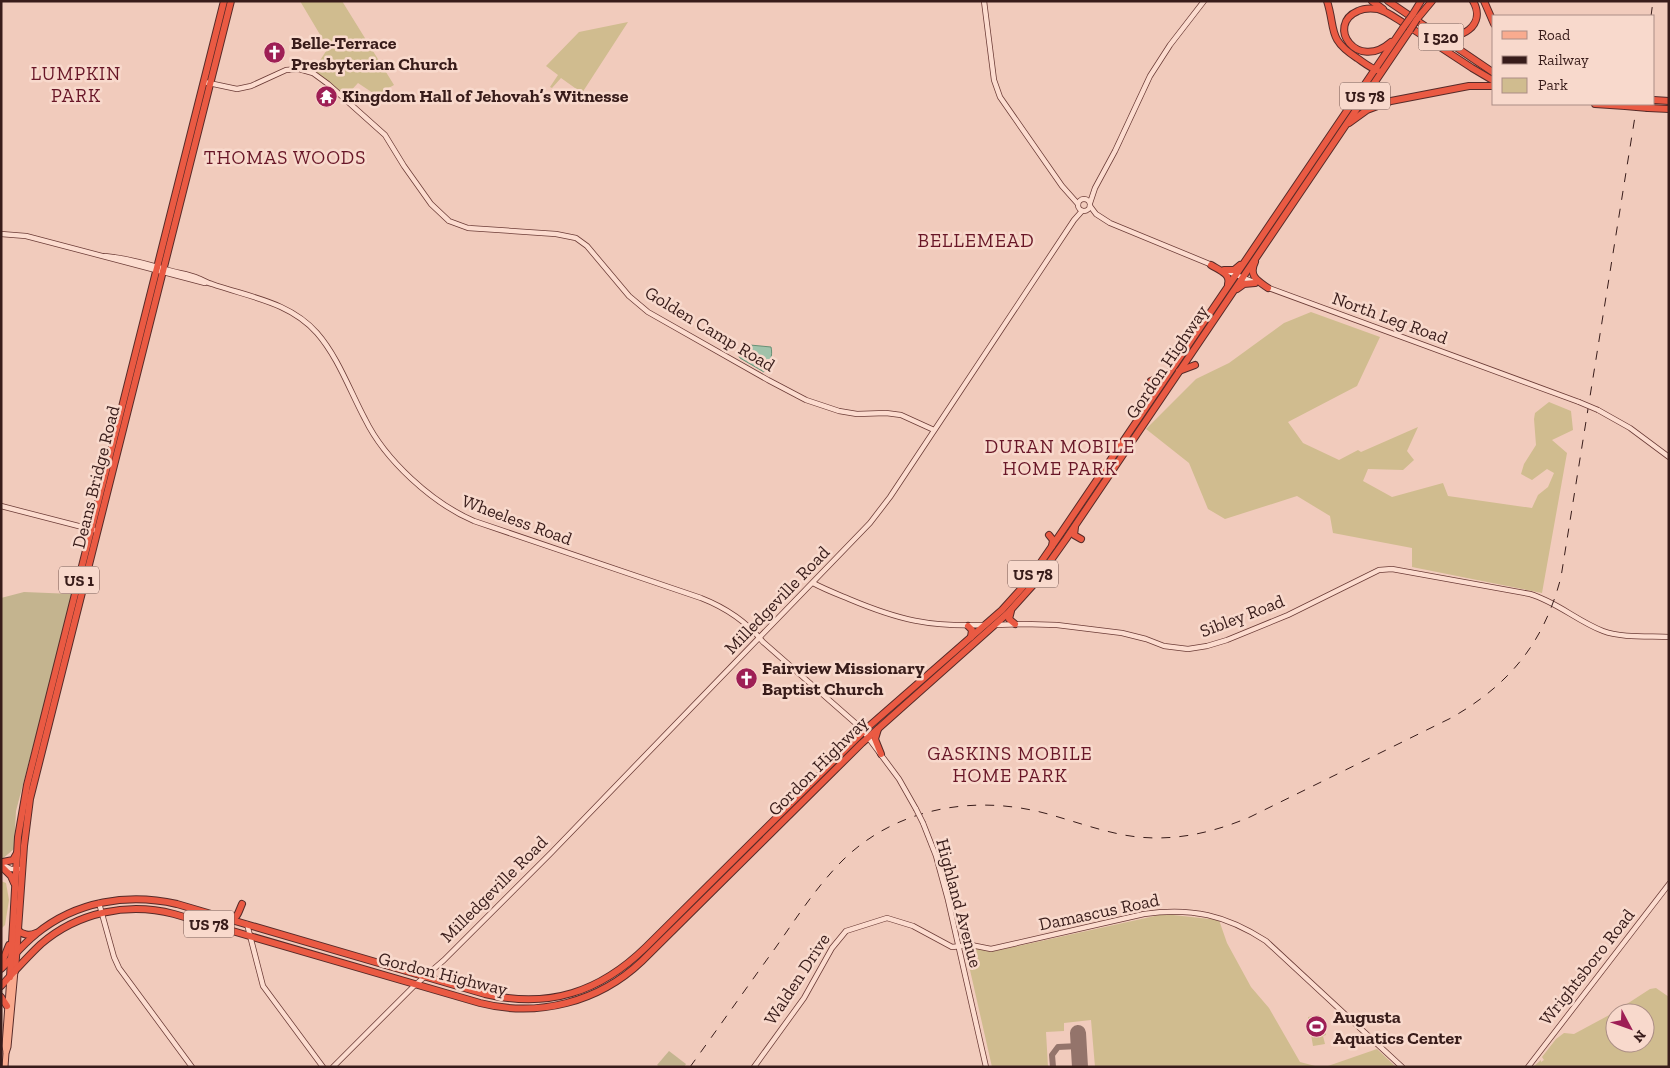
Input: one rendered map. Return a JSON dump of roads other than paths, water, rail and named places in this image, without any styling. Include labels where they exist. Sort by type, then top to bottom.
[{"type":"highway","name":"Deans Bridge Road","points":[[207,83],[224,1]]},
{"type":"highway","name":"Deans Bridge Road","points":[[19,868],[17,850],[27,786],[207,83],[231,1]]},
{"type":"highway","points":[[1327,1],[1333,32],[1339,44],[1374,70],[1387,64]]},
{"type":"highway","name":"I 520","points":[[1372,1],[1402,30],[1492,80]]},
{"type":"highway","name":"I 520","points":[[1388,1],[1492,72]]},
{"type":"highway","name":"Gordon Highway","points":[[1239,276],[1264,245],[1387,64],[1402,30],[1418,20],[1421,1]]},
{"type":"highway","points":[[1420,10],[1430,1]]},
{"type":"highway","points":[[1418,20],[1441,34],[1452,36],[1462,34],[1471,28],[1476,20],[1477,10],[1473,1]]},
{"type":"highway","points":[[1484,1],[1492,19]]},
{"type":"highway","points":[[1366,9],[1379,10],[1402,30],[1386,46],[1376,51],[1366,52],[1357,50],[1350,45],[1344,29],[1353,14],[1366,9]]},
{"type":"highway","name":"Gordon Highway","points":[[1,969],[39,931],[64,915],[79,908],[101,902],[131,899],[161,901],[227,918],[494,996],[518,999],[563,996],[606,979],[627,965],[866,734],[1021,589],[1192,340],[1239,276],[1267,228],[1374,70],[1402,30],[1420,10]]},
{"type":"highway","points":[[1362,89],[1369,73],[1364,63]]},
{"type":"highway","points":[[1324,156],[1351,122],[1376,106],[1391,101],[1470,86],[1492,86]]},
{"type":"highway","points":[[1655,100],[1669,101]]},
{"type":"highway","points":[[1610,105],[1669,109]]},
{"type":"highway","points":[[1224,270],[1234,270],[1239,267],[1267,228]]},
{"type":"highway","points":[[1264,245],[1254,264],[1252,273],[1255,279],[1268,288]]},
{"type":"highway","points":[[1211,265],[1228,276],[1228,292]]},
{"type":"highway","points":[[1228,292],[1240,286],[1255,283]]},
{"type":"highway","name":"Gordon Highway","points":[[1,986],[43,943],[75,922],[103,913],[124,909],[154,910],[174,914],[488,1005],[528,1008],[553,1006],[570,1003],[609,987],[636,966],[866,734],[881,724],[1014,607],[1041,574],[1075,525],[1179,371],[1228,292]]},
{"type":"highway","points":[[1156,393],[1158,385],[1156,382],[1151,381],[1165,375],[1192,340]]},
{"type":"highway","points":[[1179,371],[1195,365],[1189,364],[1187,358]]},
{"type":"highway","points":[[1075,525],[1074,535],[1081,539]]},
{"type":"highway","name":"Deans Bridge Road","points":[[10,977],[10,959],[18,899],[19,868],[26,824],[94,530]]},
{"type":"highway","points":[[1048,535],[1053,540],[1052,546]]},
{"type":"highway","points":[[1014,607],[1009,618],[1010,622],[1015,624]]},
{"type":"highway","points":[[968,626],[972,630],[970,638]]},
{"type":"highway","points":[[881,724],[875,738],[881,754]]},
{"type":"highway","points":[[17,850],[15,858],[2,864],[12,878],[17,890]]},
{"type":"highway","points":[[227,918],[232,919],[236,917],[242,904]]},
{"type":"highway","points":[[75,922],[97,916],[104,921]]},
{"type":"highway","name":"Deans Bridge Road","points":[[15,931],[15,971]]},
{"type":"highway","points":[[15,931],[22,934],[31,934],[39,931]]},
{"type":"highway","name":"US 1","points":[[1,965],[15,931]]},
{"type":"highway","points":[[252,945],[260,939]]},
{"type":"highway","points":[[1,997],[7,1006]]},
{"type":"main road","name":"Deans Bridge Road","points":[[6,1053],[15,971]]},
{"type":"main road","name":"Deans Bridge Road","points":[[5,1067],[10,977]]},
{"type":"street","name":"North Leg Road","points":[[984,1],[997,92],[1062,186],[1069,194],[1110,224],[1268,288],[1579,402],[1598,410],[1635,432],[1669,457]]},
{"type":"street","name":"Milledgeville Road","points":[[333,1067],[551,853],[863,531],[884,506],[1095,188],[1150,76],[1164,53],[1204,1]]},
{"type":"street","name":"Golden Camp Road","points":[[207,83],[240,89],[291,69],[313,73],[328,84],[385,136],[428,200],[448,222],[468,228],[561,234],[576,238],[588,246],[626,292],[648,312],[768,380],[806,400],[839,411],[857,414],[886,413],[900,415],[911,418],[934,430]]},
{"type":"street","name":"Wheeless Road","points":[[1,234],[26,236],[106,256],[209,284],[280,306],[300,318],[316,331],[328,348],[369,427],[381,445],[395,462],[419,485],[449,509],[474,521],[700,598],[728,611],[848,715],[866,734]]},
{"type":"street","points":[[1,506],[94,530]]},
{"type":"street","name":"Sibley Road","points":[[813,583],[893,616],[923,623],[968,626],[1057,625],[1122,633],[1164,646],[1188,649],[1227,640],[1288,615],[1379,570],[1392,569],[1538,596],[1594,627],[1609,633],[1669,637]]},
{"type":"street","name":"Highland Avenue","points":[[866,734],[899,779],[916,809],[936,856],[986,1067]]},
{"type":"street","points":[[2,864],[19,868]]},
{"type":"street","name":"Wrightsboro Road","points":[[1528,1067],[1669,884]]},
{"type":"street","points":[[101,902],[104,921],[119,968],[192,1067]]},
{"type":"street","name":"Damascus Road","points":[[958,947],[971,945],[991,949],[1138,915],[1164,911],[1203,913],[1248,929],[1266,941],[1402,1067]]},
{"type":"street","name":"Walden Drive","points":[[754,1067],[804,998],[832,948],[846,931],[887,918],[913,926],[952,947],[958,947]]},
{"type":"street","points":[[247,924],[263,986],[323,1067]]},
{"type":"railway","points":[[1651,15],[1653,1]]},
{"type":"railway","points":[[690,1067],[825,880],[843,860],[864,842],[888,828],[913,817],[939,810],[993,805],[1021,808],[1048,814],[1124,835],[1157,838],[1204,832],[1250,817],[1451,718],[1472,705],[1507,676],[1534,642],[1545,622],[1561,577],[1637,105]]},
{"type":"place","name":"Belle-Terrace Presbyterian Church","points":[[275,53]]},
{"type":"place","name":"Kingdom Hall of Jehovah’s Witnesse","points":[[326,96]]},
{"type":"place","name":"Fairview Missionary Baptist Church","points":[[746,678]]},
{"type":"place","name":"Augusta Aquatics Center","points":[[1317,1027]]},
{"type":"district","name":"LUMPKIN PARK","points":[[76,84]]},
{"type":"district","name":"THOMAS WOODS","points":[[285,157]]},
{"type":"district","name":"BELLEMEAD","points":[[976,240]]},
{"type":"district","name":"DURAN MOBILE HOME PARK","points":[[1060,457]]},
{"type":"district","name":"GASKINS MOBILE HOME PARK","points":[[1010,764]]}]
